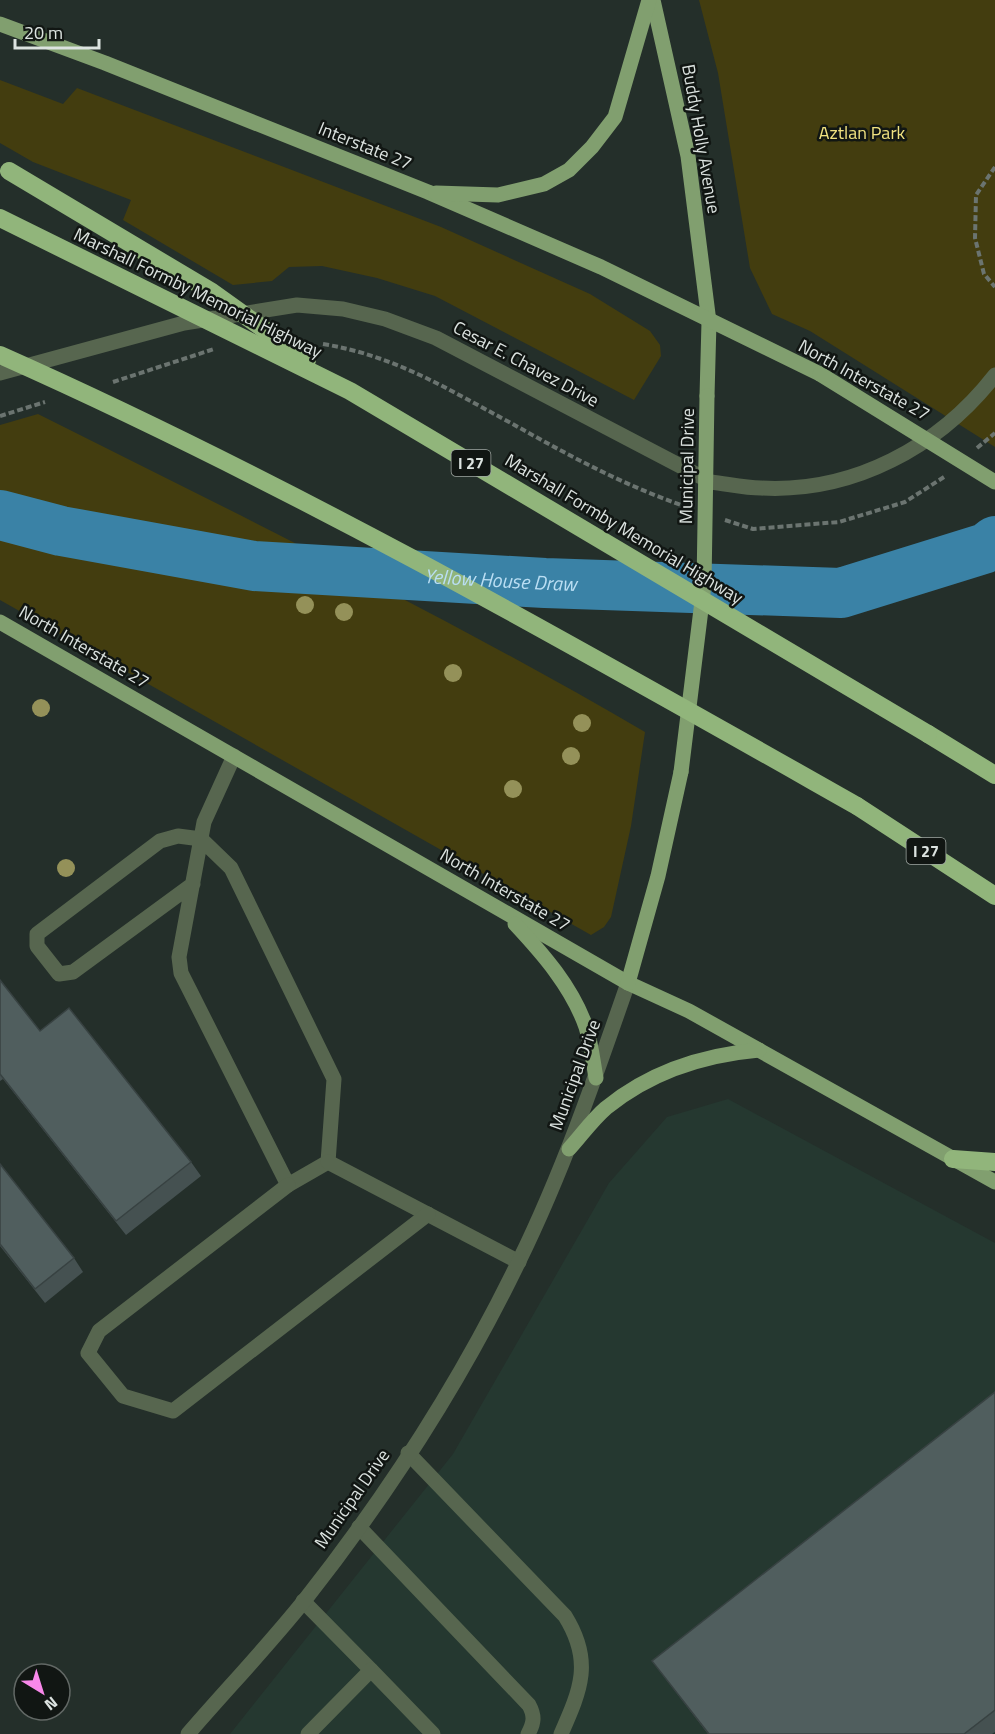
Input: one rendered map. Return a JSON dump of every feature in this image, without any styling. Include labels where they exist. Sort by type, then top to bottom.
[{"type":"highway","points":[[4,168],[213,292],[350,391]]},
{"type":"highway","name":"Marshall Formby Memorial Highway","points":[[0,218],[350,391],[995,775]]},
{"type":"highway","name":"I 27","points":[[0,355],[148,423],[478,592],[857,806],[995,896]]},
{"type":"highway","points":[[953,1159],[995,1162]]},
{"type":"main road","points":[[428,192],[498,195],[544,184],[569,170],[592,147],[615,117],[651,0]]},
{"type":"main road","name":"Buddy Holly Avenue","points":[[651,0],[688,156],[709,322]]},
{"type":"main road","name":"Interstate 27","points":[[0,24],[105,63],[428,192],[601,267],[709,322]]},
{"type":"main road","name":"North Interstate 27","points":[[709,322],[820,374],[995,482]]},
{"type":"main road","name":"Municipal Drive","points":[[628,983],[658,876],[681,772],[704,585],[709,322]]},
{"type":"main road","name":"North Interstate 27","points":[[0,622],[628,983],[689,1011],[995,1182]]},
{"type":"main road","points":[[502,911],[539,950],[575,1003],[586,1028],[596,1078]]},
{"type":"main road","points":[[569,1149],[604,1110],[649,1079],[674,1068],[729,1053],[759,1050]]},
{"type":"street","name":"Cesar E. Chavez Drive","points":[[0,373],[111,340],[184,322],[297,305],[343,309],[385,319],[436,338],[711,482],[762,489],[806,487],[857,476],[904,456],[951,423],[995,375]]},
{"type":"street","points":[[234,756],[204,822],[179,957],[181,973],[288,1185]]},
{"type":"street","points":[[193,884],[73,972],[59,974],[38,946],[37,934],[160,841],[178,836],[201,839],[231,868],[334,1079],[328,1162]]},
{"type":"street","name":"Municipal Drive","points":[[188,1734],[303,1601],[359,1527],[448,1391],[519,1262],[569,1149],[628,983]]},
{"type":"street","points":[[328,1162],[288,1185],[99,1331],[88,1353],[123,1396],[173,1412],[428,1214]]},
{"type":"street","points":[[328,1162],[519,1262]]},
{"type":"street","points":[[408,1453],[565,1616],[573,1629],[580,1646],[583,1668],[580,1687],[561,1734]]},
{"type":"street","points":[[359,1527],[529,1705],[533,1714],[533,1725],[528,1734]]},
{"type":"street","points":[[303,1601],[433,1734]]},
{"type":"street","points":[[308,1734],[371,1670]]},
{"type":"path","points":[[995,167],[976,195],[975,238],[984,274],[995,287]]},
{"type":"path","points":[[312,342],[345,347],[425,376],[608,474],[688,507]]},
{"type":"path","points":[[102,385],[219,348]]},
{"type":"path","points":[[0,416],[57,399]]},
{"type":"path","points":[[969,456],[995,433]]},
{"type":"path","points":[[721,518],[753,530],[839,522],[904,502],[934,486],[951,471]]},
{"type":"shaded area","points":[[728,1099],[995,1243],[995,1734],[230,1734],[453,1454],[609,1183],[667,1117]]},
{"type":"green space","name":"Aztlan Park","points":[[699,0],[995,0],[995,447],[810,331],[772,314],[750,268],[718,73]]},
{"type":"green space","points":[[0,80],[63,104],[77,88],[441,227],[590,294],[650,331],[660,345],[661,356],[634,400],[435,296],[377,278],[322,266],[289,267],[272,281],[233,285],[123,220],[131,200],[33,162],[0,143]]},
{"type":"green space","points":[[38,414],[420,608],[645,732],[631,826],[611,917],[604,927],[591,935],[0,600],[0,425]]},
{"type":"building","points":[[0,980],[40,1031],[69,1008],[191,1162],[116,1221],[0,1074]]},
{"type":"building","points":[[0,1164],[74,1258],[35,1289],[0,1244]]},
{"type":"building","points":[[995,1392],[995,1710],[964,1734],[709,1734],[652,1661]]},
{"type":"waterway","name":"Yellow House Draw","points":[[0,515],[61,531],[254,566],[545,583],[841,593],[986,548],[995,541]]}]
